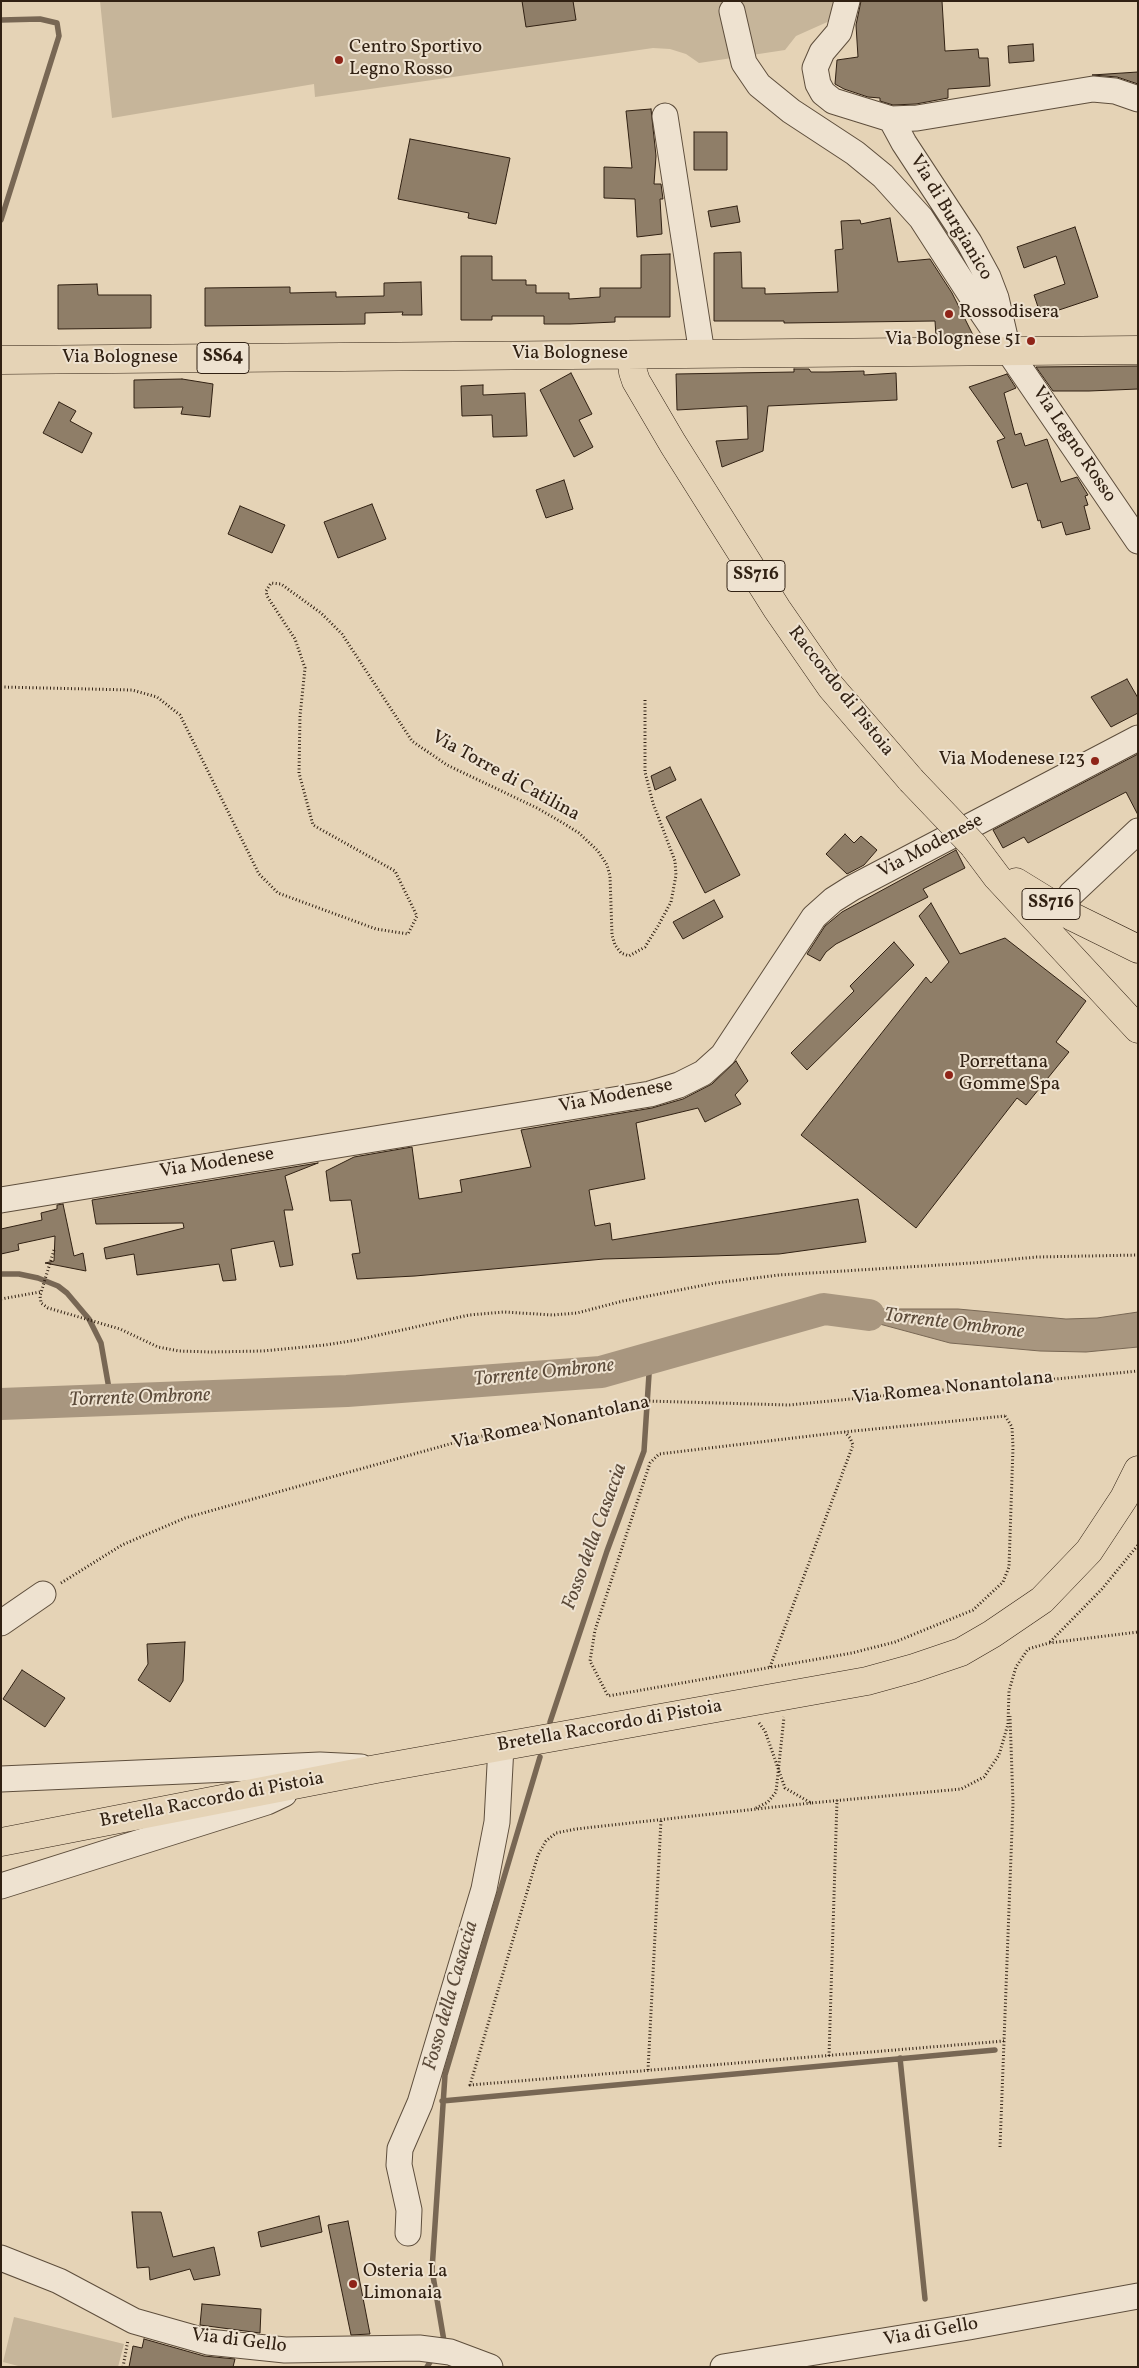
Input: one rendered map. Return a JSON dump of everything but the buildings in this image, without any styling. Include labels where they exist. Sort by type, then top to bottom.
[{"type":"main road","name":"Via Bolognese","points":[[1,360],[631,356],[1008,350],[1138,350]]},
{"type":"main road","name":"Raccordo di Pistoia","points":[[631,356],[636,381],[672,444],[788,625],[836,693],[911,780],[973,845],[1019,885],[1073,917],[1138,949]]},
{"type":"main road","points":[[973,845],[997,876],[1132,1022]]},
{"type":"main road","name":"Bretella Raccordo di Pistoia","points":[[1,1842],[376,1769],[867,1681],[914,1668],[961,1652],[992,1634],[1042,1600],[1089,1551],[1119,1506],[1138,1470]]},
{"type":"street","points":[[847,1],[838,32],[817,60],[815,68],[818,84],[823,93],[833,100],[891,119],[917,118],[1093,89],[1115,91],[1138,100]]},
{"type":"street","name":"Via Legno Rosso","points":[[732,11],[742,57],[759,85],[791,111],[855,153],[883,176],[910,203],[1138,541]]},
{"type":"street","points":[[665,116],[702,354]]},
{"type":"street","name":"Via di Burgianico","points":[[891,119],[904,143],[969,242],[988,277],[996,298],[1008,350]]},
{"type":"street","name":"Via Modenese","points":[[1,1200],[650,1094],[679,1085],[704,1073],[723,1055],[814,917],[833,900],[852,888],[1138,738]]},
{"type":"street","points":[[1071,894],[1138,831]]},
{"type":"street","points":[[1,1623],[44,1594]]},
{"type":"street","points":[[408,2233],[409,2210],[399,2165],[400,2149],[420,2103],[484,1889],[496,1822],[501,1746]]},
{"type":"street","points":[[1,1779],[320,1765],[376,1769]]},
{"type":"street","points":[[1,1886],[268,1802],[302,1784]]},
{"type":"street","name":"Via di Gello","points":[[1,2258],[59,2281],[134,2321],[208,2342],[285,2350],[420,2348],[450,2352],[490,2367]]},
{"type":"street","name":"Via di Gello","points":[[723,2367],[969,2327],[1138,2296]]},
{"type":"path","name":"Via Torre di Catilina","points":[[1,688],[132,690],[157,696],[180,715],[259,874],[278,892],[376,929],[408,934],[417,916],[395,871],[313,825],[299,773],[300,716],[306,668],[295,639],[266,596],[266,591],[271,584],[281,584],[321,613],[342,634],[412,741],[447,765],[537,808],[563,823],[579,833],[598,851],[608,865],[610,876],[612,935],[615,945],[621,953],[629,956],[645,947],[658,926],[671,902],[676,875],[675,861],[653,803],[646,772],[645,699]]},
{"type":"path","points":[[54,1250],[40,1292],[41,1303],[48,1308],[120,1330],[158,1347],[179,1351],[263,1351],[356,1340],[469,1315],[504,1312],[553,1315],[577,1313],[623,1301],[715,1283],[779,1275],[972,1263],[1037,1256],[1138,1255]]},
{"type":"path","points":[[1,1299],[40,1292]]},
{"type":"path","name":"Via Romea Nonantolana","points":[[44,1594],[122,1545],[185,1518],[464,1440],[647,1401],[788,1405],[1138,1371]]},
{"type":"path","points":[[1005,1416],[1012,1427],[1013,1447],[1010,1567],[1003,1582],[974,1610],[895,1642],[852,1653],[608,1696],[590,1661],[595,1630],[650,1463],[659,1454],[844,1432],[1005,1416]]},
{"type":"path","points":[[770,1668],[853,1445],[850,1438],[844,1432]]},
{"type":"path","points":[[1049,1642],[1102,1589],[1138,1545]]},
{"type":"path","points":[[1004,2041],[470,2085],[538,1855],[546,1841],[556,1834],[576,1829],[837,1800],[960,1789],[984,1777],[999,1755],[1008,1724],[1010,1691],[1016,1667],[1028,1650],[1049,1642],[1138,1632]]},
{"type":"path","points":[[1000,2148],[1013,1803],[1010,1691]]},
{"type":"path","points":[[754,1810],[768,1802],[776,1792],[777,1764],[786,1695]]},
{"type":"path","points":[[745,1702],[764,1732],[785,1788],[811,1803]]},
{"type":"path","points":[[828,2056],[837,1800]]},
{"type":"path","points":[[648,2070],[661,1820]]},
{"type":"path","points":[[123,2367],[134,2321]]},
{"type":"shaded area","name":"Centro Sportivo Legno Rosso","points":[[100,1],[836,1],[834,19],[796,36],[785,50],[699,63],[686,54],[670,49],[653,48],[315,97],[314,84],[112,118]]},
{"type":"shaded area","points":[[14,2317],[124,2344],[118,2367],[22,2367],[3,2362]]},
{"type":"water","points":[[824,1309],[958,1309],[1066,1319],[1097,1318],[1138,1312],[1138,1347],[1086,1352],[1040,1351],[950,1343]]},
{"type":"waterway","points":[[1,20],[40,19],[57,23],[59,36],[1,220]]},
{"type":"waterway","points":[[1,1274],[19,1274],[38,1278],[58,1286],[67,1293],[89,1319],[101,1343],[111,1400]]},
{"type":"waterway","name":"Torrente Ombrone","points":[[1,1404],[347,1391],[601,1372],[824,1309],[869,1315]]},
{"type":"waterway","name":"Fosso della Casaccia","points":[[550,1722],[607,1551],[644,1451],[650,1359]]},
{"type":"waterway","name":"Fosso della Casaccia","points":[[444,2341],[432,2270],[445,2075],[540,1757]]},
{"type":"waterway","points":[[442,2101],[995,2050]]},
{"type":"waterway","points":[[900,2058],[925,2299]]},
{"type":"waterway","name":"Fosso della Casaccia","points":[[427,2367],[430,2362]]},
{"type":"place","name":"Centro Sportivo Legno Rosso","points":[[339,60]]},
{"type":"place","name":"Rossodisera","points":[[949,314]]},
{"type":"place","name":"Via Bolognese 51","points":[[1031,341]]},
{"type":"place","name":"Via Modenese 123","points":[[1095,761]]},
{"type":"place","name":"Porrettana Gomme Spa","points":[[949,1075]]},
{"type":"place","name":"Osteria La Limonaia","points":[[353,2284]]}]
